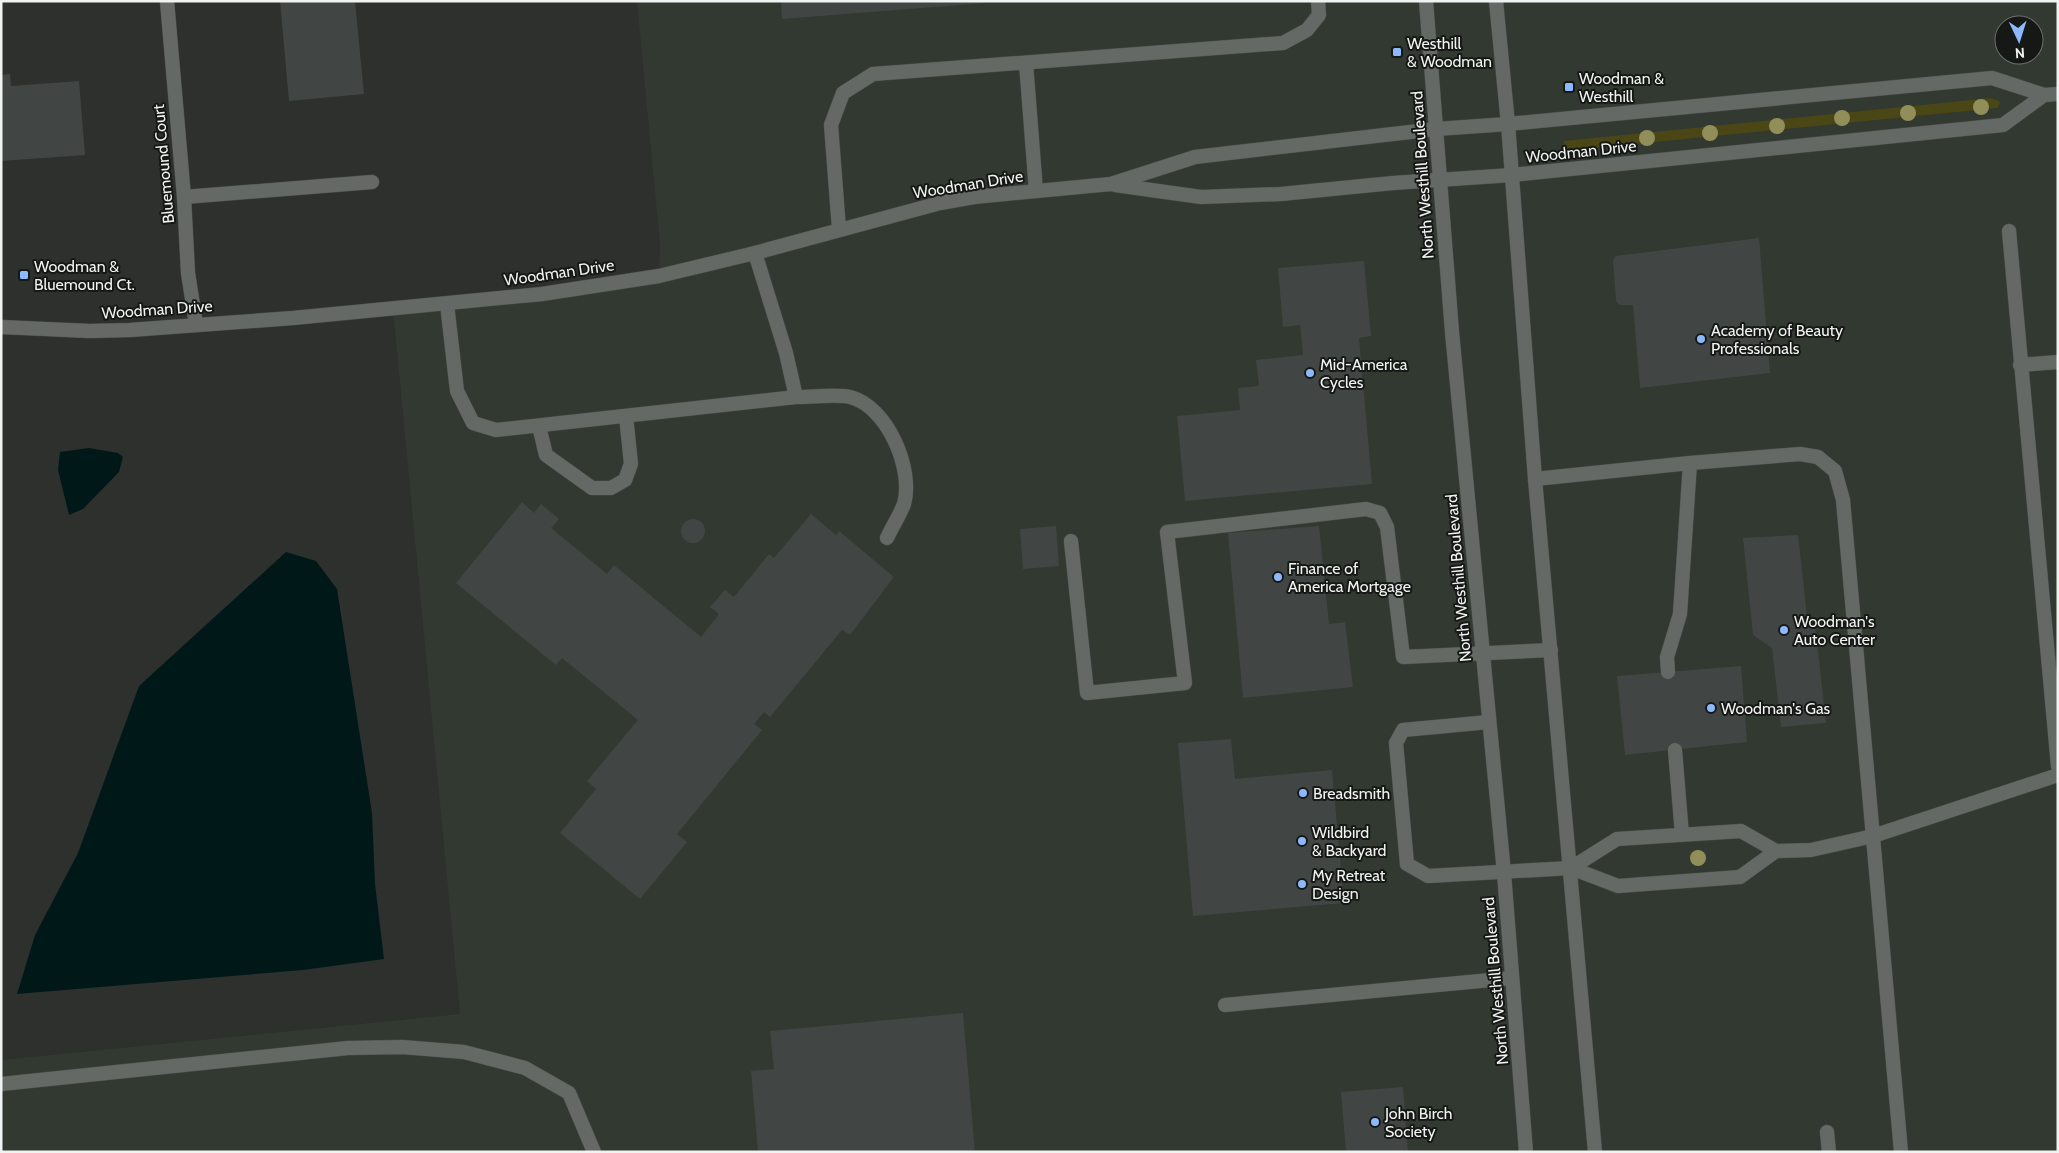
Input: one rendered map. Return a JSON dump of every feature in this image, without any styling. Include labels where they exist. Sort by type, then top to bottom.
[{"type":"street","name":"Bluemound Court","points":[[167,1],[184,198],[188,273],[196,324]]},
{"type":"street","points":[[839,229],[831,125],[843,93],[873,74],[1283,43],[1307,30],[1319,15],[1318,1]]},
{"type":"street","name":"North Westhill Boulevard","points":[[1426,1],[1452,332],[1504,872],[1526,1152]]},
{"type":"street","points":[[1496,1],[1508,124],[1535,479],[1595,1152]]},
{"type":"street","points":[[1026,62],[1036,191]]},
{"type":"street","name":"Woodman Drive","points":[[1,328],[90,331],[446,304],[542,294],[659,276],[755,253],[940,203],[1111,184],[1195,157],[1436,129],[1508,124],[1992,78],[2051,94]]},
{"type":"street","name":"Woodman Drive","points":[[1111,184],[1201,196],[1281,194],[1512,175],[2003,125],[2051,94]]},
{"type":"street","points":[[184,198],[372,182]]},
{"type":"street","points":[[2009,230],[2058,766]]},
{"type":"street","points":[[755,253],[786,353],[796,397]]},
{"type":"street","points":[[446,304],[457,391],[473,423],[496,430],[796,397],[850,397],[874,410],[893,436],[905,470],[904,503],[887,538]]},
{"type":"street","points":[[2020,365],[2058,362]]},
{"type":"street","points":[[540,426],[546,455],[592,488],[611,488],[625,480],[631,464],[626,416]]},
{"type":"street","points":[[1535,479],[1800,454],[1818,457],[1835,471],[1843,500],[1902,1152]]},
{"type":"street","points":[[1668,672],[1667,657],[1680,614],[1690,463]]},
{"type":"street","points":[[1071,541],[1087,693],[1185,683],[1167,532],[1366,509],[1380,512],[1387,527],[1403,657],[1551,650]]},
{"type":"street","points":[[1489,722],[1403,730],[1396,743],[1407,864],[1428,876],[1571,868],[1618,886],[1740,877],[1776,851]]},
{"type":"street","points":[[1675,750],[1682,835]]},
{"type":"street","points":[[1571,868],[1617,839],[1741,831],[1776,851],[1811,850],[1873,836],[2058,775]]},
{"type":"street","points":[[1225,1005],[1512,978]]},
{"type":"street","points":[[1,1084],[348,1048],[402,1047],[464,1052],[525,1068],[569,1092],[594,1152]]},
{"type":"street","points":[[1827,1132],[1829,1152]]},
{"type":"shaded area","points":[[637,1],[2058,1],[2058,1152],[1,1152],[1,1060],[460,1014],[393,309],[659,276],[660,245]]},
{"type":"shaded area","points":[[1991,98],[1999,101],[2000,103],[1997,108],[1564,151],[1564,141]]},
{"type":"water","points":[[89,448],[118,453],[123,457],[119,472],[83,509],[69,515],[58,470],[60,452]]},
{"type":"water","points":[[286,552],[316,561],[337,589],[372,813],[375,884],[384,959],[303,970],[17,994],[35,935],[78,853],[139,686]]},
{"type":"building","points":[[280,1],[355,1],[364,94],[289,101]]},
{"type":"building","points":[[781,1],[985,1],[985,3],[782,19]]},
{"type":"building","points":[[10,74],[11,86],[79,81],[85,155],[1,161],[1,75]]},
{"type":"building","name":"Academy of Beauty Professionals","points":[[1759,238],[1770,373],[1640,388],[1633,305],[1620,305],[1616,301],[1613,260],[1616,256]]},
{"type":"building","name":"Mid-America Cycles","points":[[1364,261],[1371,336],[1359,338],[1372,484],[1185,501],[1177,416],[1240,410],[1238,388],[1259,386],[1256,360],[1303,355],[1300,325],[1283,327],[1278,268]]},
{"type":"building","points":[[522,502],[534,513],[541,504],[559,519],[551,528],[607,574],[614,565],[701,637],[719,614],[710,607],[725,590],[734,597],[769,554],[774,558],[811,514],[836,535],[839,531],[894,577],[850,635],[842,630],[770,717],[764,712],[754,724],[762,730],[677,834],[687,842],[640,899],[560,833],[596,789],[587,781],[638,720],[562,658],[556,665],[456,583]]},
{"type":"building","points":[[688,519],[698,519],[705,526],[705,536],[698,543],[688,543],[681,536],[681,526]]},
{"type":"building","points":[[1056,526],[1059,566],[1023,569],[1020,529]]},
{"type":"building","name":"Finance of America Mortgage","points":[[1319,526],[1329,624],[1345,622],[1353,687],[1243,698],[1228,533]]},
{"type":"building","name":"Woodman's Auto Center","points":[[1798,535],[1808,625],[1815,624],[1826,723],[1781,727],[1772,648],[1753,635],[1743,538]]},
{"type":"building","points":[[1741,666],[1747,742],[1625,755],[1617,676]]},
{"type":"building","points":[[1231,739],[1235,779],[1332,770],[1344,903],[1193,916],[1178,743]]},
{"type":"building","points":[[963,1013],[975,1152],[758,1152],[751,1071],[774,1069],[770,1031]]},
{"type":"building","name":"John Birch Society","points":[[1403,1087],[1408,1152],[1346,1152],[1341,1092]]},
{"type":"place","name":"Westhill & Woodman","points":[[1397,52]]},
{"type":"place","name":"Woodman & Westhill","points":[[1569,87]]},
{"type":"place","name":"Woodman & Bluemound Ct.","points":[[24,275]]},
{"type":"place","name":"Academy of Beauty Professionals","points":[[1701,339]]},
{"type":"place","name":"Mid-America Cycles","points":[[1310,373]]},
{"type":"place","name":"Finance of America Mortgage","points":[[1278,577]]},
{"type":"place","name":"Woodman's Auto Center","points":[[1784,630]]},
{"type":"place","name":"Woodman's Gas","points":[[1711,708]]},
{"type":"place","name":"Breadsmith","points":[[1303,793]]},
{"type":"place","name":"Wildbird & Backyard","points":[[1302,841]]},
{"type":"place","name":"My Retreat Design","points":[[1302,884]]},
{"type":"place","name":"John Birch Society","points":[[1375,1122]]}]
